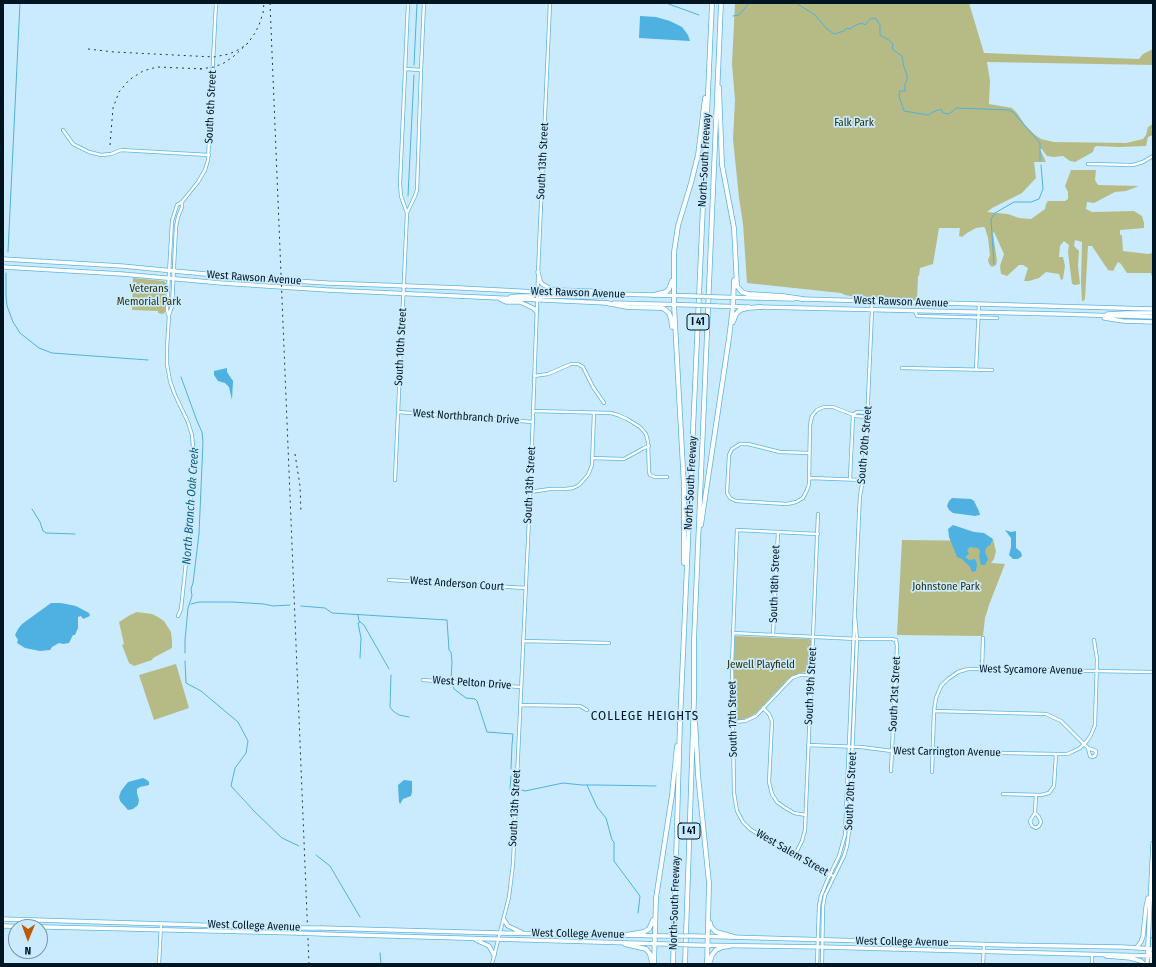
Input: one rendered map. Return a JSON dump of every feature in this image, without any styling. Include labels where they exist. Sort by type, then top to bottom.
[{"type":"highway","name":"North-South Freeway","points":[[673,964],[680,722],[712,3]]},
{"type":"highway","name":"North-South Freeway","points":[[685,964],[694,698],[697,552],[721,3]]},
{"type":"highway","points":[[718,52],[722,165],[734,228],[736,283],[742,292],[748,294],[802,299]]},
{"type":"highway","points":[[686,581],[684,563],[684,487],[674,304],[674,252],[677,231],[698,155],[709,63]]},
{"type":"highway","points":[[697,552],[729,338],[735,260]]},
{"type":"highway","points":[[654,295],[662,294],[668,291],[671,287],[674,275]]},
{"type":"highway","points":[[606,303],[628,307],[659,308],[665,310],[669,313],[671,319],[676,351]]},
{"type":"highway","points":[[729,338],[734,317],[738,312],[747,308],[762,307]]},
{"type":"highway","points":[[694,698],[698,775],[709,873],[708,964]]},
{"type":"highway","points":[[653,964],[656,898],[672,795],[680,722]]},
{"type":"highway","points":[[709,913],[710,925],[714,931],[719,934],[734,937]]},
{"type":"highway","points":[[626,935],[646,931],[652,924],[655,914]]},
{"type":"highway","points":[[625,944],[646,949],[650,954],[653,964]]},
{"type":"highway","points":[[708,964],[716,950],[722,947],[730,946]]},
{"type":"main road","name":"West Rawson Avenue","points":[[3,259],[168,270],[327,283],[404,285],[537,292],[1153,309]]},
{"type":"main road","points":[[52,270],[53,262]]},
{"type":"main road","name":"West Rawson Avenue","points":[[3,267],[320,290],[537,300],[1153,317]]},
{"type":"main road","points":[[538,272],[542,284],[551,289],[614,294]]},
{"type":"main road","points":[[462,288],[462,296]]},
{"type":"main road","points":[[492,289],[493,298],[506,302],[520,302],[536,311]]},
{"type":"main road","points":[[506,298],[533,296],[537,292]]},
{"type":"main road","points":[[537,300],[542,296],[592,297],[614,294]]},
{"type":"main road","points":[[1058,306],[1058,314]]},
{"type":"main road","points":[[1101,316],[1108,314],[1153,313]]},
{"type":"main road","points":[[1090,316],[1122,321],[1153,322]]},
{"type":"main road","points":[[1152,964],[1147,948],[1153,843]]},
{"type":"main road","points":[[1152,866],[1153,879]]},
{"type":"main road","points":[[1136,948],[1141,942],[1143,936],[1146,907],[1150,889]]},
{"type":"main road","name":"West College Avenue","points":[[3,919],[526,934],[708,936],[1153,949]]},
{"type":"main road","points":[[504,920],[508,926],[526,934]]},
{"type":"main road","name":"West College Avenue","points":[[3,926],[160,929],[625,944],[822,947],[1150,956]]},
{"type":"main road","points":[[479,932],[477,939],[489,946],[494,955]]},
{"type":"main road","points":[[1153,939],[1153,949]]},
{"type":"main road","points":[[1095,954],[1110,957],[1130,958],[1139,960],[1146,964],[1150,956]]},
{"type":"street","name":"South 6th Street","points":[[169,315],[166,309],[172,221],[177,205],[182,202],[203,174],[209,155],[216,3]]},
{"type":"street","name":"South 10th Street","points":[[396,480],[407,213],[401,196],[400,184],[408,3]]},
{"type":"street","name":"South 10th Street","points":[[407,213],[417,190],[424,3]]},
{"type":"street","name":"South 13th Street","points":[[492,964],[509,897],[512,869],[526,588],[536,311],[550,3]]},
{"type":"street","points":[[405,69],[421,70]]},
{"type":"street","points":[[63,130],[73,144],[89,152],[101,155],[111,154],[122,150],[209,155]]},
{"type":"street","points":[[1088,164],[1133,165],[1143,162],[1153,156]]},
{"type":"street","name":"South 6th Street","points":[[178,616],[181,609],[190,525],[193,440],[189,426],[175,395],[169,374],[167,353],[176,227],[182,202]]},
{"type":"street","name":"South 20th Street","points":[[817,964],[825,895],[842,860],[848,839],[860,496],[865,467],[868,417],[872,310],[871,302]]},
{"type":"street","points":[[976,370],[979,304]]},
{"type":"street","points":[[915,311],[916,316],[996,318]]},
{"type":"street","points":[[534,376],[548,374],[571,364],[578,364],[583,368],[593,387],[604,403]]},
{"type":"street","points":[[902,368],[992,370]]},
{"type":"street","points":[[809,454],[780,452],[748,444],[740,444],[732,449],[729,455],[727,493],[730,498],[736,501],[787,504],[796,502],[803,498],[808,490],[810,478],[810,425],[812,416],[817,410],[824,407],[833,408],[856,416],[868,417]]},
{"type":"street","points":[[533,411],[614,414],[626,419],[645,431],[649,446],[650,474],[655,477],[667,477]]},
{"type":"street","name":"West Northbranch Drive","points":[[398,412],[533,422]]},
{"type":"street","points":[[853,414],[857,412],[868,413]]},
{"type":"street","points":[[530,492],[573,488],[579,485],[588,475],[591,469],[594,413]]},
{"type":"street","points":[[850,479],[853,414]]},
{"type":"street","points":[[592,458],[621,460],[649,446]]},
{"type":"street","points":[[810,478],[863,480]]},
{"type":"street","name":"South 19th Street","points":[[795,855],[804,834],[806,815],[818,514]]},
{"type":"street","name":"South 17th Street","points":[[737,811],[734,793],[732,664],[737,530],[778,532]]},
{"type":"street","points":[[778,532],[818,534]]},
{"type":"street","name":"South 18th Street","points":[[773,635],[778,532]]},
{"type":"street","name":"West Anderson Court","points":[[389,580],[526,588]]},
{"type":"street","points":[[733,633],[855,639]]},
{"type":"street","points":[[982,669],[983,638]]},
{"type":"street","name":"South 20th Street","points":[[822,964],[822,947],[820,940],[820,901],[844,842],[855,639]]},
{"type":"street","name":"South 21st Street","points":[[855,639],[896,640],[892,771]]},
{"type":"street","points":[[1084,745],[1092,735],[1095,725],[1097,659],[1094,640]]},
{"type":"street","points":[[523,641],[609,643]]},
{"type":"street","name":"West Sycamore Avenue","points":[[932,772],[934,711],[938,692],[941,686],[952,675],[968,669],[1153,672]]},
{"type":"street","points":[[733,722],[749,720],[756,716],[792,678],[800,675],[812,675]]},
{"type":"street","name":"West Pelton Drive","points":[[423,680],[521,686]]},
{"type":"street","points":[[520,705],[580,706],[587,710]]},
{"type":"street","points":[[763,708],[769,714],[772,721],[769,782],[772,794],[777,802],[784,808],[794,813],[806,815]]},
{"type":"street","points":[[934,711],[1046,714],[1061,721],[1088,748]]},
{"type":"street","name":"West Carrington Avenue","points":[[808,745],[892,751],[1056,754],[1067,754],[1084,745]]},
{"type":"street","points":[[1003,794],[1047,794],[1053,788],[1056,754]]},
{"type":"street","points":[[1035,813],[1041,822],[1036,828],[1030,824],[1035,813],[1036,795]]},
{"type":"street","name":"West Salem Street","points":[[737,811],[744,822],[755,832],[833,876]]},
{"type":"street","points":[[159,964],[161,924]]},
{"type":"street","points":[[984,945],[984,964]]},
{"type":"street","points":[[1092,964],[1095,954]]},
{"type":"green space","name":"Falk Park","points":[[735,3],[969,3],[984,53],[1139,59],[1143,54],[1153,49],[1153,65],[987,62],[990,81],[989,104],[1012,108],[1025,125],[1041,139],[1054,142],[1126,143],[1143,139],[1146,135],[1148,127],[1153,124],[1153,128],[1151,130],[1153,131],[1153,135],[1148,137],[1146,146],[1096,146],[1093,152],[1075,162],[1070,161],[1063,156],[1047,156],[1042,149],[1040,149],[1046,162],[1034,162],[1036,178],[1022,193],[987,212],[1008,214],[1019,218],[1031,219],[1045,209],[1048,201],[1065,201],[1068,199],[1068,192],[1065,186],[1071,170],[1096,170],[1095,180],[1098,185],[1139,186],[1126,191],[1115,192],[1094,203],[1087,202],[1086,209],[1092,212],[1134,211],[1142,216],[1144,228],[1120,230],[1120,234],[1122,236],[1123,251],[1148,254],[1153,253],[1153,280],[1151,273],[1127,273],[1118,262],[1113,271],[1108,270],[1092,246],[1088,246],[1085,299],[1082,301],[1082,242],[1075,240],[1074,246],[1079,251],[1078,266],[1080,284],[1072,284],[1068,252],[1069,245],[1064,241],[1060,246],[1059,257],[1063,257],[1065,266],[1063,279],[1061,280],[1059,274],[1046,272],[1039,278],[1024,281],[1028,268],[1023,265],[1019,265],[1007,276],[1001,274],[1000,266],[1004,254],[994,232],[997,261],[996,265],[992,267],[989,264],[988,260],[990,255],[988,238],[984,227],[976,228],[962,237],[959,236],[960,228],[939,228],[933,264],[920,268],[918,276],[917,300],[866,299],[841,293],[747,283],[743,224],[733,139],[735,100],[732,64]]},
{"type":"green space","name":"Veterans Memorial Park","points":[[133,278],[164,281],[166,283],[165,312],[163,314],[158,313],[158,311],[132,310]]},
{"type":"green space","name":"Johnstone Park","points":[[993,539],[996,551],[994,559],[991,563],[1005,564],[985,618],[983,636],[897,635],[902,540],[987,541],[991,544]]},
{"type":"green space","points":[[137,612],[152,614],[164,621],[171,632],[172,648],[153,658],[152,660],[134,666],[129,663],[122,645],[124,644],[119,622]]},
{"type":"green space","name":"Jewell Playfield","points":[[735,636],[811,640],[809,672],[800,673],[789,678],[756,713],[748,718],[738,720],[734,719]]},
{"type":"green space","points":[[176,664],[189,708],[154,720],[139,675]]},
{"type":"water","points":[[640,16],[656,17],[670,21],[682,27],[688,35],[690,41],[639,38]]},
{"type":"water","points":[[227,368],[227,372],[233,381],[232,400],[229,387],[225,383],[218,381],[214,375],[214,371]]},
{"type":"water","points":[[952,498],[971,499],[974,501],[980,515],[975,516],[953,513],[947,506]]},
{"type":"water","points":[[953,525],[974,532],[984,533],[993,539],[991,544],[986,548],[985,552],[988,559],[985,565],[981,565],[979,556],[980,551],[978,548],[970,547],[967,550],[969,554],[965,557],[969,560],[975,559],[977,564],[976,571],[972,572],[970,567],[962,559],[957,557],[949,537],[948,529]]},
{"type":"water","points":[[1005,530],[1011,532],[1016,531],[1016,548],[1021,552],[1022,556],[1018,559],[1013,559],[1009,555],[1011,538]]},
{"type":"water","points":[[51,603],[76,606],[89,613],[90,616],[83,619],[81,616],[78,617],[78,628],[69,643],[59,643],[50,650],[40,651],[25,648],[17,643],[18,640],[15,635],[22,624]]},
{"type":"water","points":[[143,778],[149,782],[149,785],[137,789],[139,800],[138,805],[133,809],[128,810],[120,801],[119,797],[121,791],[128,782]]},
{"type":"water","points":[[404,780],[412,781],[412,792],[411,796],[403,799],[400,804],[398,785]]},
{"type":"waterway","name":"North Branch Oak Creek","points":[[8,252],[20,3]]},
{"type":"waterway","name":"North Branch Oak Creek","points":[[414,65],[417,3]]},
{"type":"waterway","name":"North Branch Oak Creek","points":[[666,3],[699,15]]},
{"type":"waterway","name":"North Branch Oak Creek","points":[[733,16],[739,15],[749,3]]},
{"type":"waterway","name":"North Branch Oak Creek","points":[[796,3],[815,15],[827,29],[834,34],[862,23],[865,25],[871,18],[876,19],[880,25],[880,35],[889,40],[893,44],[892,49],[902,56],[907,80],[905,84],[905,91],[900,91],[899,96],[904,111],[928,115],[941,109],[943,113],[948,114],[956,108],[1009,110],[1014,113],[1040,143],[1040,161]]},
{"type":"waterway","name":"North Branch Oak Creek","points":[[408,196],[414,75]]},
{"type":"waterway","name":"North Branch Oak Creek","points":[[994,264],[991,219],[995,213],[1014,202],[1031,202],[1039,199],[1043,189],[1041,165]]},
{"type":"waterway","name":"North Branch Oak Creek","points":[[6,273],[7,306],[13,322],[20,333],[39,348],[52,353],[148,360]]},
{"type":"waterway","name":"North Branch Oak Creek","points":[[181,377],[202,432],[203,442],[199,534],[191,589],[192,596],[188,608],[185,653]]},
{"type":"waterway","points":[[32,509],[40,522],[43,531],[46,533],[75,534]]},
{"type":"waterway","points":[[191,604],[199,602],[232,602],[273,606],[290,605]]},
{"type":"waterway","points":[[301,606],[325,608],[332,613],[447,620],[449,650],[451,652],[452,662],[451,680]]},
{"type":"waterway","points":[[358,615],[359,621],[364,625],[389,669]]},
{"type":"waterway","points":[[360,622],[358,623],[361,638],[360,658]]},
{"type":"waterway","name":"North Branch Oak Creek","points":[[185,661],[186,683],[201,691],[238,722],[248,741],[246,753],[235,768],[231,786],[282,838],[299,846]]},
{"type":"waterway","points":[[391,675],[390,707],[399,715],[409,717]]},
{"type":"waterway","points":[[453,685],[454,689],[466,698],[475,699],[477,701],[487,732],[513,734],[511,769]]},
{"type":"waterway","points":[[510,789],[511,776]]},
{"type":"waterway","points":[[522,790],[525,791],[563,783],[582,785],[656,786]]},
{"type":"waterway","points":[[587,785],[597,807],[606,818],[612,840],[614,842],[614,861],[640,896],[638,913]]},
{"type":"waterway","name":"North Branch Oak Creek","points":[[316,855],[330,866],[360,917]]},
{"type":"waterway","name":"North Branch Oak Creek","points":[[380,953],[381,964]]},
{"type":"railway","points":[[200,69],[214,67],[224,63],[248,43],[259,25],[263,13],[264,3]]},
{"type":"railway","points":[[270,3],[309,964]]},
{"type":"railway","points":[[88,49],[114,52],[214,57],[229,54],[248,43]]},
{"type":"railway","points":[[110,145],[113,108],[119,92],[129,80],[143,71],[157,67],[205,69]]},
{"type":"railway","points":[[295,454],[300,486],[301,513]]},
{"type":"district","name":"COLLEGE HEIGHTS","points":[[645,716]]}]
